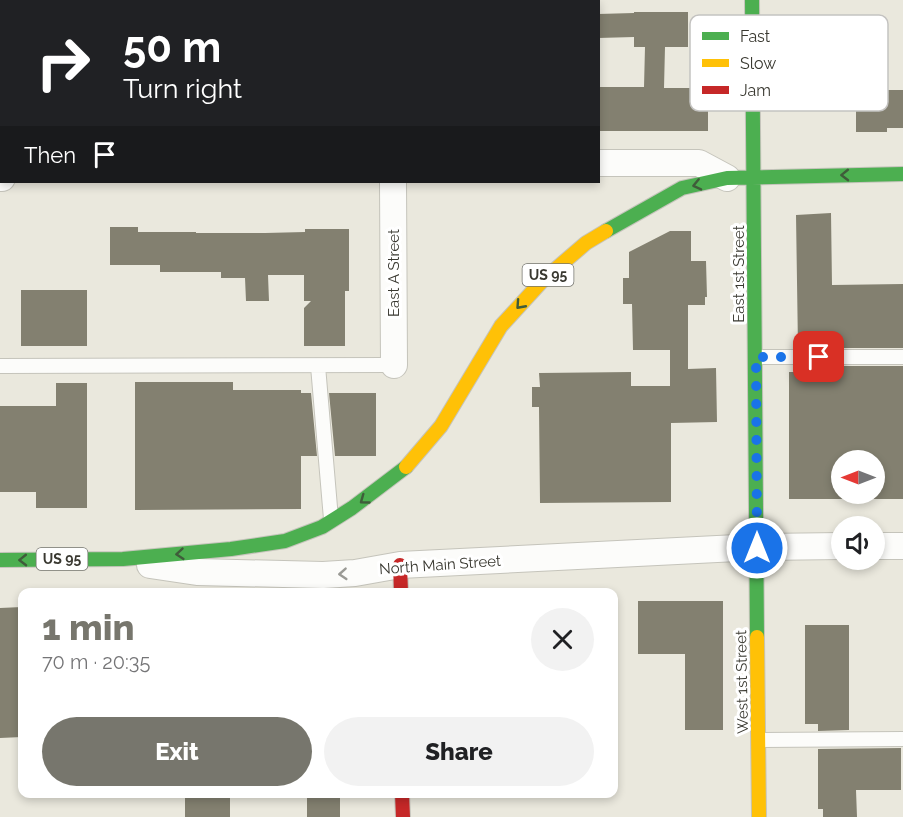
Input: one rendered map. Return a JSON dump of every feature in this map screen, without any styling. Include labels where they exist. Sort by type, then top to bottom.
[{"type":"main road","name":"East 1st Street","points":[[752,0],[752,15]]},
{"type":"main road","name":"East 1st Street","points":[[754,111],[757,548]]},
{"type":"main road","name":"US 95","points":[[727,178],[903,174]]},
{"type":"main road","name":"North Main Street","points":[[0,560],[123,558],[231,549],[285,541],[322,527],[361,502],[410,464],[441,426],[501,326],[543,279],[586,243],[682,188],[727,178]]},
{"type":"main road","name":"West 1st Street","points":[[757,548],[759,817]]},
{"type":"main road","points":[[400,565],[401,588]]},
{"type":"main road","points":[[402,798],[403,817]]},
{"type":"street","points":[[600,163],[699,163],[727,178]]},
{"type":"street","name":"East A Street","points":[[393,183],[394,365]]},
{"type":"street","name":"North Main Street","points":[[123,558],[148,565],[198,572],[323,575],[355,573],[400,565],[831,546]]},
{"type":"street","points":[[885,546],[903,546]]},
{"type":"lane","points":[[756,357],[903,357]]},
{"type":"lane","points":[[0,366],[394,365]]},
{"type":"lane","points":[[318,366],[331,521]]},
{"type":"lane","points":[[759,740],[903,739]]},
{"type":"building","points":[[688,12],[688,47],[665,47],[664,88],[690,88],[690,111],[708,111],[708,131],[600,131],[600,87],[644,87],[645,47],[634,47],[634,37],[600,38],[600,14]]},
{"type":"building","points":[[888,90],[903,90],[903,128],[887,128],[887,132],[856,132],[856,111],[888,111]]},
{"type":"building","points":[[831,213],[832,285],[903,284],[903,348],[798,348],[796,215]]},
{"type":"building","points":[[110,227],[138,227],[138,232],[196,233],[305,232],[305,229],[349,229],[349,291],[345,291],[345,346],[304,346],[304,308],[311,301],[304,301],[304,275],[268,275],[269,301],[246,301],[245,278],[221,278],[221,272],[160,272],[160,265],[110,265]]},
{"type":"building","points":[[670,231],[691,231],[691,261],[706,261],[707,297],[705,297],[705,305],[688,305],[688,369],[716,368],[717,422],[671,423],[671,502],[540,503],[539,407],[532,407],[532,387],[540,387],[539,373],[631,372],[631,386],[670,386],[670,350],[633,350],[632,304],[623,304],[623,278],[629,278],[629,252]]},
{"type":"building","points":[[21,290],[87,290],[87,346],[21,346]]},
{"type":"building","points":[[799,366],[903,366],[903,499],[885,499],[885,450],[831,450],[831,499],[789,499],[789,372],[799,372]]},
{"type":"building","points":[[135,382],[233,382],[233,390],[301,390],[301,393],[311,393],[317,456],[301,456],[301,509],[135,510]]},
{"type":"building","points":[[56,383],[87,383],[87,508],[36,508],[36,492],[0,492],[0,406],[56,406]]},
{"type":"building","points":[[329,393],[376,393],[376,456],[335,456]]},
{"type":"building","points":[[638,601],[723,601],[723,730],[685,730],[685,654],[638,654]]},
{"type":"building","points":[[18,607],[18,737],[0,738],[0,608]]},
{"type":"building","points":[[805,625],[849,625],[849,730],[818,731],[818,724],[805,724]]},
{"type":"building","points":[[901,748],[901,790],[856,790],[857,817],[823,817],[823,809],[818,809],[818,749]]},
{"type":"building","points":[[185,798],[230,798],[230,817],[185,817]]},
{"type":"building","points":[[307,798],[340,798],[340,817],[307,817]]},
{"type":"traffic: fast","points":[[752,0],[752,15]]},
{"type":"traffic: fast","points":[[753,111],[757,637]]},
{"type":"traffic: fast","points":[[606,231],[682,188],[727,178],[903,174]]},
{"type":"traffic: fast","points":[[0,560],[123,559],[231,549],[285,541],[322,527],[352,508],[406,467]]},
{"type":"traffic: slow","points":[[406,467],[441,426],[501,326],[543,280],[586,243],[606,231]]},
{"type":"traffic: slow","points":[[757,637],[759,817]]},
{"type":"traffic: jam","points":[[400,565],[401,588]]},
{"type":"traffic: jam","points":[[402,798],[403,817]]},
{"type":"route","points":[[757,548],[756,357],[819,357]]}]
